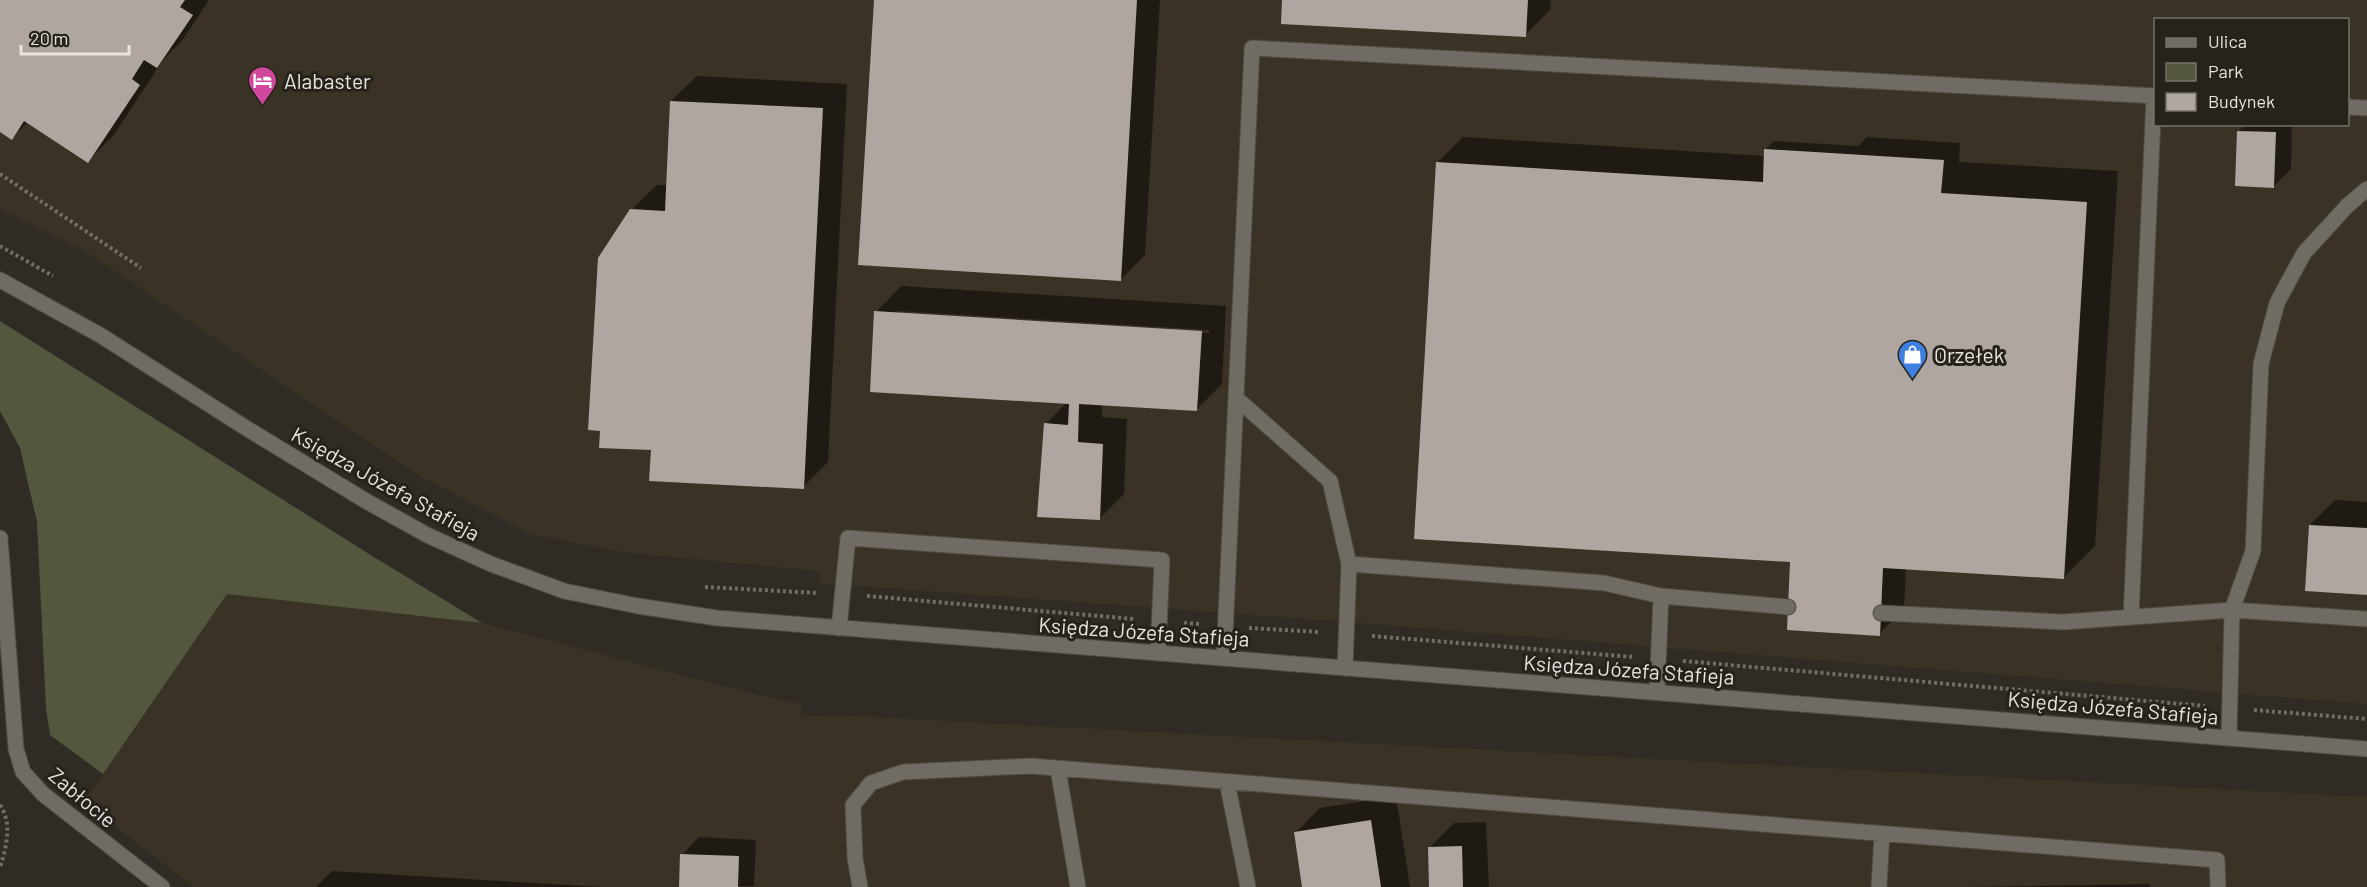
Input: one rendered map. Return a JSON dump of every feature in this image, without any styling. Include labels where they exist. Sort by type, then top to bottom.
[{"type":"street","points":[[1224,658],[1252,48],[2154,96]]},
{"type":"street","points":[[2349,106],[2367,108]]},
{"type":"street","points":[[2131,617],[2154,118]]},
{"type":"street","points":[[2229,738],[2232,610],[2253,551],[2261,364],[2277,303],[2304,253],[2348,205],[2367,189]]},
{"type":"street","name":"Księdza Józefa Stafieja","points":[[0,280],[100,335],[366,501],[427,535],[491,564],[564,591],[638,606],[717,618],[2367,749]]},
{"type":"street","points":[[1236,398],[1330,481],[1349,564],[1345,668]]},
{"type":"street","name":"Zabłocie","points":[[0,538],[16,749],[23,772],[43,794],[162,887]]},
{"type":"street","points":[[839,628],[848,538],[1162,560],[1158,653]]},
{"type":"street","points":[[1349,564],[1604,583],[1661,596],[1788,607]]},
{"type":"street","points":[[1657,692],[1661,596]]},
{"type":"street","points":[[1881,613],[2062,622],[2232,610],[2367,619]]},
{"type":"street","points":[[860,887],[855,858],[853,805],[870,783],[903,772],[1031,766],[2217,860],[2218,887]]},
{"type":"street","points":[[1058,769],[1078,887]]},
{"type":"street","points":[[1227,782],[1248,887]]},
{"type":"street","points":[[1879,887],[1882,834]]},
{"type":"path","points":[[0,174],[141,268]]},
{"type":"path","points":[[0,805],[5,813],[8,841],[0,868]]},
{"type":"shaded area","name":"Orzełek","points":[[0,0],[2367,0],[2367,704],[1347,622],[819,583],[820,571],[628,553],[531,534],[423,478],[86,252],[0,209]]},
{"type":"shaded area","points":[[227,594],[482,623],[754,694],[802,704],[801,717],[834,715],[2367,797],[2367,887],[194,887],[84,802]]},
{"type":"green space","points":[[0,321],[482,623],[227,594],[103,774],[50,735],[46,709],[37,522],[20,448],[0,411]]},
{"type":"building","points":[[0,0],[185,0],[180,7],[193,15],[157,68],[144,60],[132,79],[140,85],[88,163],[24,121],[12,140],[0,132]]},
{"type":"building","points":[[874,0],[1137,0],[1121,281],[858,265]]},
{"type":"building","points":[[1282,0],[1528,0],[1526,37],[1281,24]]},
{"type":"building","points":[[670,101],[823,108],[804,489],[649,481],[651,450],[599,448],[600,431],[588,430],[598,258],[630,209],[665,211]]},
{"type":"building","points":[[2237,131],[2276,132],[2274,188],[2235,186]]},
{"type":"building","points":[[1764,149],[1944,160],[1941,193],[2087,202],[2064,579],[1883,568],[1880,636],[1787,630],[1790,562],[1414,539],[1436,162],[1763,182]]},
{"type":"building","points":[[874,311],[1202,331],[1197,411],[1079,404],[1078,442],[1103,444],[1100,520],[1037,517],[1044,423],[1068,425],[1069,404],[870,392]]},
{"type":"building","points":[[2309,525],[2367,528],[2367,595],[2305,591]]},
{"type":"building","points":[[1371,820],[1381,887],[1302,887],[1294,832]]},
{"type":"building","points":[[1462,846],[1463,887],[1429,887],[1428,847]]},
{"type":"building","points":[[680,854],[739,856],[738,887],[679,887]]},
{"type":"place","name":"Alabaster","points":[[263,106]]},
{"type":"place","name":"Orzełek","points":[[1913,380]]}]
